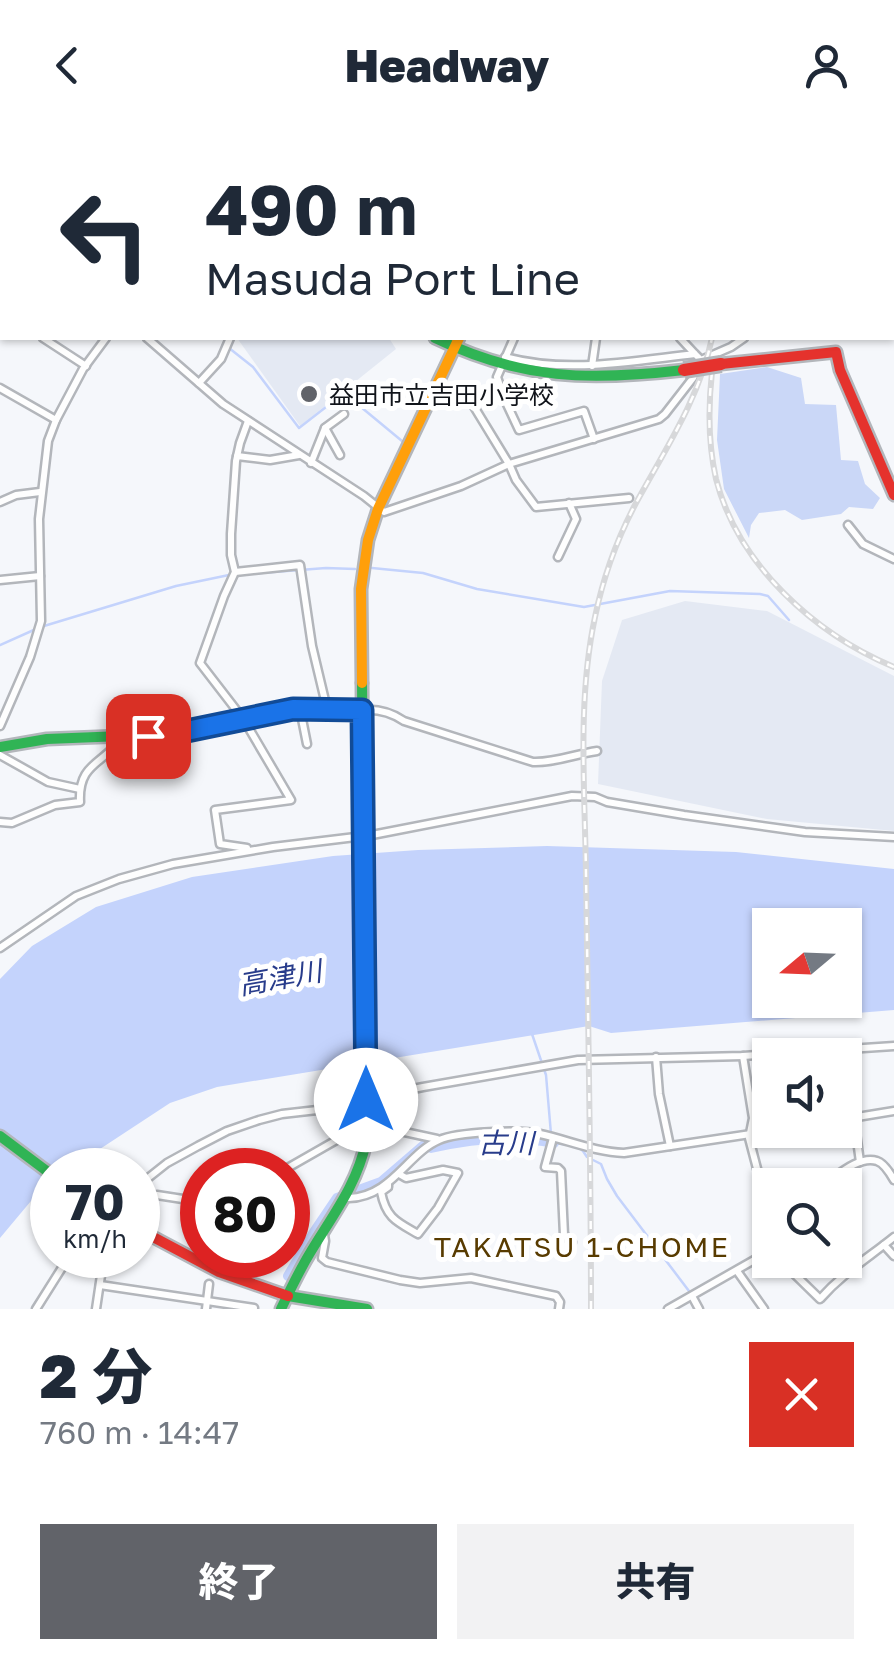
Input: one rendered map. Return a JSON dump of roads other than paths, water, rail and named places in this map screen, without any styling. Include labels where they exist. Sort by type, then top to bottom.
[{"type":"main road","points":[[284,1303],[305,1262],[348,1198],[364,1157],[361,589],[368,540],[378,509],[456,343],[528,373],[571,378],[684,370],[835,345],[848,388],[894,495]]},
{"type":"main road","points":[[0,751],[47,740],[172,734],[300,709],[362,710]]},
{"type":"main road","points":[[0,1136],[30,1158]]},
{"type":"main road","points":[[160,1241],[284,1303],[337,1309]]},
{"type":"main road","points":[[284,1303],[308,1298],[367,1309]]},
{"type":"street","points":[[46,340],[86,366]]},
{"type":"street","points":[[0,726],[41,621],[40,492],[48,442],[56,420],[105,340]]},
{"type":"street","points":[[149,340],[248,421],[384,512],[461,486],[509,464],[652,422],[665,414],[693,378],[698,356]]},
{"type":"street","points":[[199,383],[221,359],[229,340]]},
{"type":"street","points":[[513,340],[496,376],[519,430],[584,411],[594,439]]},
{"type":"street","points":[[592,366],[596,340]]},
{"type":"street","points":[[682,340],[698,356]]},
{"type":"street","points":[[502,362],[592,366],[698,356],[730,348],[741,340]]},
{"type":"street","points":[[730,348],[741,362]]},
{"type":"street","points":[[437,383],[466,396],[536,507],[629,498]]},
{"type":"street","points":[[0,388],[56,420]]},
{"type":"street","points":[[311,463],[325,428],[344,414]]},
{"type":"street","points":[[248,421],[237,456],[231,534],[235,572],[200,663],[244,720],[290,800],[215,810],[220,844],[257,850]]},
{"type":"street","points":[[325,428],[340,456]]},
{"type":"street","points":[[237,456],[270,460],[299,455]]},
{"type":"street","points":[[0,502],[16,494],[40,492]]},
{"type":"street","points":[[558,557],[576,519],[570,503]]},
{"type":"street","points":[[848,525],[863,544],[894,559]]},
{"type":"street","points":[[235,572],[300,565],[326,709]]},
{"type":"street","points":[[0,580],[40,576]]},
{"type":"street","points":[[300,709],[307,744]]},
{"type":"street","points":[[362,710],[394,714],[533,762],[553,762],[597,751]]},
{"type":"street","points":[[0,822],[12,823],[55,805],[80,802],[86,774],[122,737]]},
{"type":"street","points":[[0,751],[48,782],[80,788]]},
{"type":"street","points":[[0,948],[76,896],[173,864],[363,837],[572,796],[805,832],[894,837]]},
{"type":"street","points":[[160,1169],[227,1132],[282,1114],[578,1060],[744,1056],[894,1046]]},
{"type":"street","points":[[744,1056],[756,1168]]},
{"type":"street","points":[[656,1057],[658,1094],[670,1146]]},
{"type":"street","points":[[862,1116],[894,1112]]},
{"type":"street","points":[[310,1155],[361,1129]]},
{"type":"street","points":[[374,1130],[400,1131],[438,1140]]},
{"type":"street","points":[[348,1198],[388,1183],[438,1140],[452,1136],[522,1132],[614,1153],[750,1134]]},
{"type":"street","points":[[552,1138],[545,1167],[561,1171],[564,1235],[572,1242]]},
{"type":"street","points":[[856,1148],[860,1162]]},
{"type":"street","points":[[850,1168],[860,1162],[879,1161],[894,1180]]},
{"type":"street","points":[[388,1183],[380,1192],[389,1216],[418,1234],[458,1173],[442,1170],[406,1178],[399,1174]]},
{"type":"street","points":[[323,1234],[322,1258],[326,1262],[420,1283],[471,1278],[498,1283],[556,1296],[559,1309]]},
{"type":"street","points":[[862,1261],[894,1237]]},
{"type":"street","points":[[884,1246],[894,1256]]},
{"type":"street","points":[[668,1309],[752,1261]]},
{"type":"street","points":[[737,1270],[764,1309]]},
{"type":"street","points":[[36,1309],[56,1278]]},
{"type":"street","points":[[96,1309],[101,1278]]},
{"type":"street","points":[[799,1278],[820,1298],[841,1278]]},
{"type":"street","points":[[206,1305],[209,1284]]},
{"type":"street","points":[[100,1285],[206,1305],[254,1308]]},
{"type":"street","points":[[692,1296],[699,1309]]},
{"type":"water","name":"高津川","points":[[547,846],[736,852],[894,869],[894,1010],[862,1013],[862,908],[752,908],[752,1018],[796,1018],[611,1033],[589,1026],[217,1087],[170,1103],[101,1148],[30,1148],[30,1202],[0,1238],[0,979],[32,946],[96,907],[192,877],[333,856]]},
{"type":"waterway","points":[[229,348],[253,367],[299,428],[344,393],[402,441]]},
{"type":"waterway","points":[[372,568],[423,573],[477,589],[584,607],[670,591],[760,594],[768,596],[789,620]]},
{"type":"waterway","points":[[247,574],[355,569]]},
{"type":"waterway","points":[[44,626],[176,586],[229,575]]},
{"type":"waterway","points":[[0,645],[36,629]]},
{"type":"waterway","points":[[532,1034],[546,1075],[551,1134]]},
{"type":"waterway","name":"古川","points":[[310,1239],[337,1198],[381,1182],[424,1145],[431,1148],[508,1139],[554,1143]]},
{"type":"waterway","name":"古川","points":[[553,1141],[577,1146],[601,1164],[617,1196],[692,1295]]},
{"type":"railway","points":[[591,1309],[583,746],[589,649],[598,602],[617,544],[690,403],[711,340]]},
{"type":"railway","points":[[712,372],[709,426],[713,466],[727,510],[742,540],[761,568],[809,616],[836,636],[894,667]]},
{"type":"place","name":"益田市立吉田小学校","points":[[309,394]]},
{"type":"district","name":"TAKATSU 1-CHOME","points":[[582,1246]]}]
